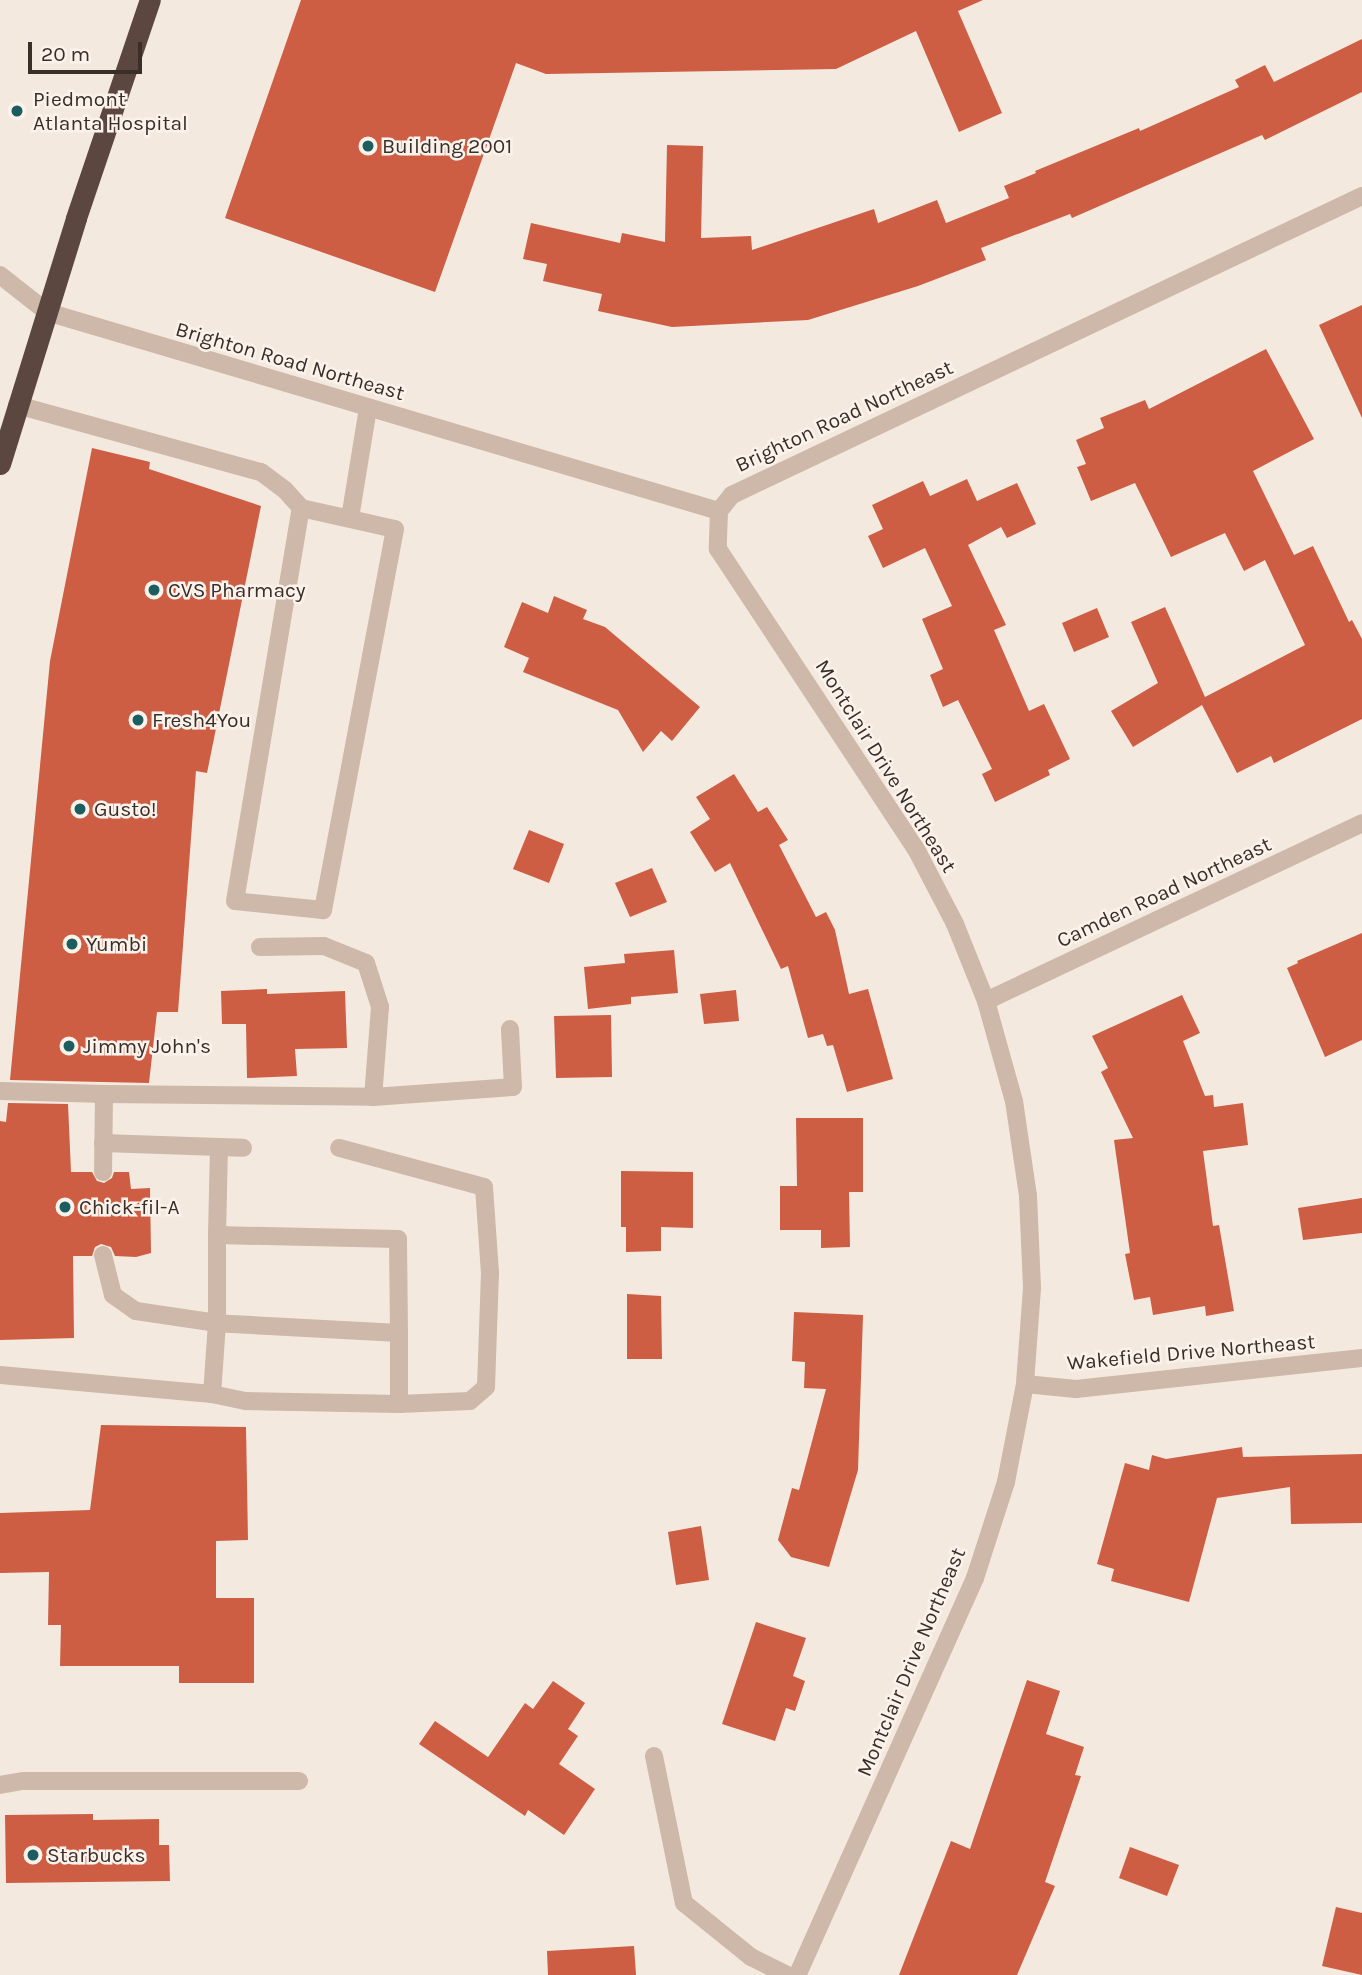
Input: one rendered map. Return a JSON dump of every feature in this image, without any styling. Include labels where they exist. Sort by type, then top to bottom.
[{"type":"highway","points":[[0,464],[150,0]]},
{"type":"street","name":"Brighton Road Northeast","points":[[47,312],[719,511],[732,495],[1362,196]]},
{"type":"street","points":[[0,275],[47,312]]},
{"type":"street","points":[[17,405],[261,472],[285,489],[301,508],[395,528],[323,910],[235,901],[301,508]]},
{"type":"street","points":[[350,518],[368,408]]},
{"type":"street","name":"Montclair Drive Northeast","points":[[719,511],[718,549],[916,849],[955,924],[986,1001],[1014,1101],[1028,1196],[1032,1288],[1025,1384],[1006,1482],[975,1578],[797,1975]]},
{"type":"street","name":"Camden Road Northeast","points":[[986,1001],[1362,823]]},
{"type":"street","points":[[260,947],[324,946],[366,963],[380,1007],[373,1097]]},
{"type":"street","points":[[0,1091],[373,1097],[513,1087],[510,1029]]},
{"type":"street","points":[[103,1172],[104,1094]]},
{"type":"street","points":[[103,1143],[243,1148]]},
{"type":"street","points":[[212,1394],[217,1323],[219,1147]]},
{"type":"street","points":[[0,1375],[212,1394],[246,1401],[400,1404],[470,1401],[486,1387],[490,1273],[484,1187],[339,1148]]},
{"type":"street","points":[[217,1235],[398,1239],[400,1404]]},
{"type":"street","points":[[103,1255],[113,1295],[136,1311],[217,1323],[399,1333]]},
{"type":"street","name":"Wakefield Drive Northeast","points":[[1025,1384],[1076,1389],[1362,1358]]},
{"type":"street","points":[[654,1756],[684,1903],[751,1957],[787,1975]]},
{"type":"street","points":[[0,1785],[23,1781],[299,1781]]},
{"type":"building","name":"Building 2001","points":[[301,0],[983,0],[958,11],[1002,113],[959,132],[916,31],[836,69],[546,74],[516,63],[435,292],[225,218]]},
{"type":"building","points":[[1362,39],[1362,92],[1265,140],[1262,135],[1072,218],[1070,214],[981,248],[986,260],[918,286],[808,320],[672,327],[598,311],[602,294],[543,281],[547,264],[523,259],[531,223],[620,243],[622,233],[665,242],[667,145],[703,146],[701,238],[751,236],[752,250],[874,209],[878,223],[937,200],[946,223],[1009,198],[1004,186],[1036,173],[1035,171],[1139,128],[1140,131],[1239,87],[1235,80],[1265,65],[1274,82]]},
{"type":"building","points":[[1362,305],[1362,418],[1319,325]]},
{"type":"building","points":[[1266,349],[1314,439],[1253,471],[1294,555],[1313,546],[1349,622],[1352,620],[1362,639],[1362,719],[1274,763],[1271,756],[1237,773],[1202,705],[1133,747],[1111,711],[1158,683],[1131,622],[1165,607],[1205,697],[1305,645],[1265,560],[1244,571],[1225,533],[1171,557],[1135,483],[1091,501],[1077,467],[1086,464],[1076,440],[1104,428],[1100,418],[1145,400],[1149,409]]},
{"type":"building","points":[[92,448],[150,462],[149,469],[261,506],[207,773],[196,771],[178,1012],[157,1012],[149,1083],[10,1080],[50,661]]},
{"type":"building","points":[[967,479],[977,501],[1017,483],[1036,524],[1007,538],[1001,527],[968,545],[1006,625],[994,630],[1029,711],[1044,704],[1070,759],[1048,770],[1050,775],[995,802],[982,774],[992,769],[958,700],[943,707],[930,675],[943,669],[922,619],[952,606],[925,548],[883,568],[868,536],[883,529],[872,505],[923,481],[930,496]]},
{"type":"building","points":[[554,596],[587,610],[583,619],[605,627],[700,707],[672,741],[661,731],[643,752],[618,710],[523,672],[529,658],[504,647],[522,602],[548,613]]},
{"type":"building","points":[[1097,608],[1109,637],[1074,652],[1062,623]]},
{"type":"building","points":[[734,774],[758,812],[767,807],[788,840],[779,845],[816,917],[826,912],[835,930],[849,994],[868,989],[893,1079],[847,1092],[833,1045],[827,1046],[823,1034],[808,1038],[788,966],[781,969],[730,863],[715,872],[690,832],[710,819],[696,797]]},
{"type":"building","points":[[529,830],[564,844],[549,883],[513,869]]},
{"type":"building","points":[[652,868],[667,902],[630,917],[615,883]]},
{"type":"building","points":[[1362,933],[1362,1040],[1325,1057],[1287,968],[1298,963],[1297,961]]},
{"type":"building","points":[[674,950],[678,993],[631,997],[631,1004],[588,1009],[584,967],[625,963],[624,954]]},
{"type":"building","points":[[267,989],[267,994],[345,991],[347,1048],[295,1049],[297,1076],[247,1078],[246,1024],[222,1024],[221,991]]},
{"type":"building","points":[[736,990],[739,1021],[704,1024],[700,994]]},
{"type":"building","points":[[1182,995],[1200,1033],[1183,1041],[1205,1096],[1213,1095],[1214,1107],[1243,1103],[1248,1145],[1203,1151],[1213,1226],[1219,1225],[1234,1311],[1206,1316],[1205,1306],[1153,1315],[1150,1297],[1134,1300],[1125,1254],[1130,1253],[1114,1140],[1133,1138],[1101,1072],[1108,1068],[1092,1036]]},
{"type":"building","points":[[611,1015],[612,1077],[556,1078],[554,1016]]},
{"type":"building","points":[[8,1103],[68,1104],[71,1172],[92,1172],[97,1181],[104,1183],[112,1178],[114,1172],[129,1172],[131,1189],[150,1188],[151,1253],[136,1257],[115,1256],[111,1247],[101,1244],[95,1247],[92,1256],[73,1256],[74,1338],[0,1340],[0,1121],[6,1122]]},
{"type":"building","points":[[796,1118],[863,1118],[863,1192],[849,1192],[850,1247],[821,1248],[821,1230],[780,1230],[780,1186],[797,1186]]},
{"type":"building","points":[[621,1171],[693,1172],[693,1228],[661,1227],[661,1251],[626,1252],[626,1227],[621,1227]]},
{"type":"building","points":[[1362,1198],[1362,1233],[1303,1240],[1298,1208]]},
{"type":"building","points":[[627,1294],[661,1296],[662,1359],[627,1359]]},
{"type":"building","points":[[794,1312],[863,1315],[858,1470],[829,1567],[791,1557],[778,1540],[792,1488],[799,1490],[826,1389],[804,1388],[805,1362],[792,1361]]},
{"type":"building","points":[[101,1425],[246,1427],[248,1540],[216,1541],[216,1598],[254,1598],[254,1683],[179,1683],[179,1666],[60,1666],[61,1625],[48,1625],[49,1572],[0,1573],[0,1513],[90,1510]]},
{"type":"building","points":[[1242,1447],[1243,1457],[1362,1454],[1362,1523],[1291,1524],[1290,1487],[1217,1498],[1189,1602],[1111,1581],[1114,1569],[1097,1564],[1125,1463],[1149,1470],[1152,1455],[1166,1459]]},
{"type":"building","points":[[701,1526],[709,1580],[676,1585],[668,1532]]},
{"type":"building","points":[[756,1622],[806,1638],[793,1676],[805,1681],[795,1711],[786,1708],[775,1741],[722,1724]]},
{"type":"building","points":[[1027,1680],[1060,1691],[1046,1734],[1084,1747],[1075,1775],[1081,1776],[1045,1882],[1055,1886],[1017,1975],[899,1975],[951,1841],[970,1849]]},
{"type":"building","points":[[553,1681],[585,1703],[568,1729],[578,1736],[559,1764],[595,1789],[564,1835],[528,1810],[525,1816],[419,1744],[435,1721],[488,1757],[525,1703],[533,1709]]},
{"type":"building","points":[[93,1814],[93,1820],[159,1819],[159,1845],[169,1845],[170,1881],[6,1883],[5,1815]]},
{"type":"building","points":[[1130,1847],[1179,1865],[1167,1896],[1119,1878]]},
{"type":"building","points":[[1336,1907],[1362,1913],[1362,1975],[1322,1966]]},
{"type":"building","points":[[634,1946],[636,1975],[548,1975],[547,1951]]},
{"type":"place","name":"Piedmont Atlanta Hospital","points":[[17,111]]},
{"type":"place","name":"Building 2001","points":[[368,146]]},
{"type":"place","name":"CVS Pharmacy","points":[[154,590]]},
{"type":"place","name":"Fresh4You","points":[[138,720]]},
{"type":"place","name":"Gusto!","points":[[80,809]]},
{"type":"place","name":"Yumbi","points":[[72,944]]},
{"type":"place","name":"Jimmy John's","points":[[69,1046]]},
{"type":"place","name":"Chick-fil-A","points":[[65,1207]]},
{"type":"place","name":"Starbucks","points":[[33,1855]]}]
